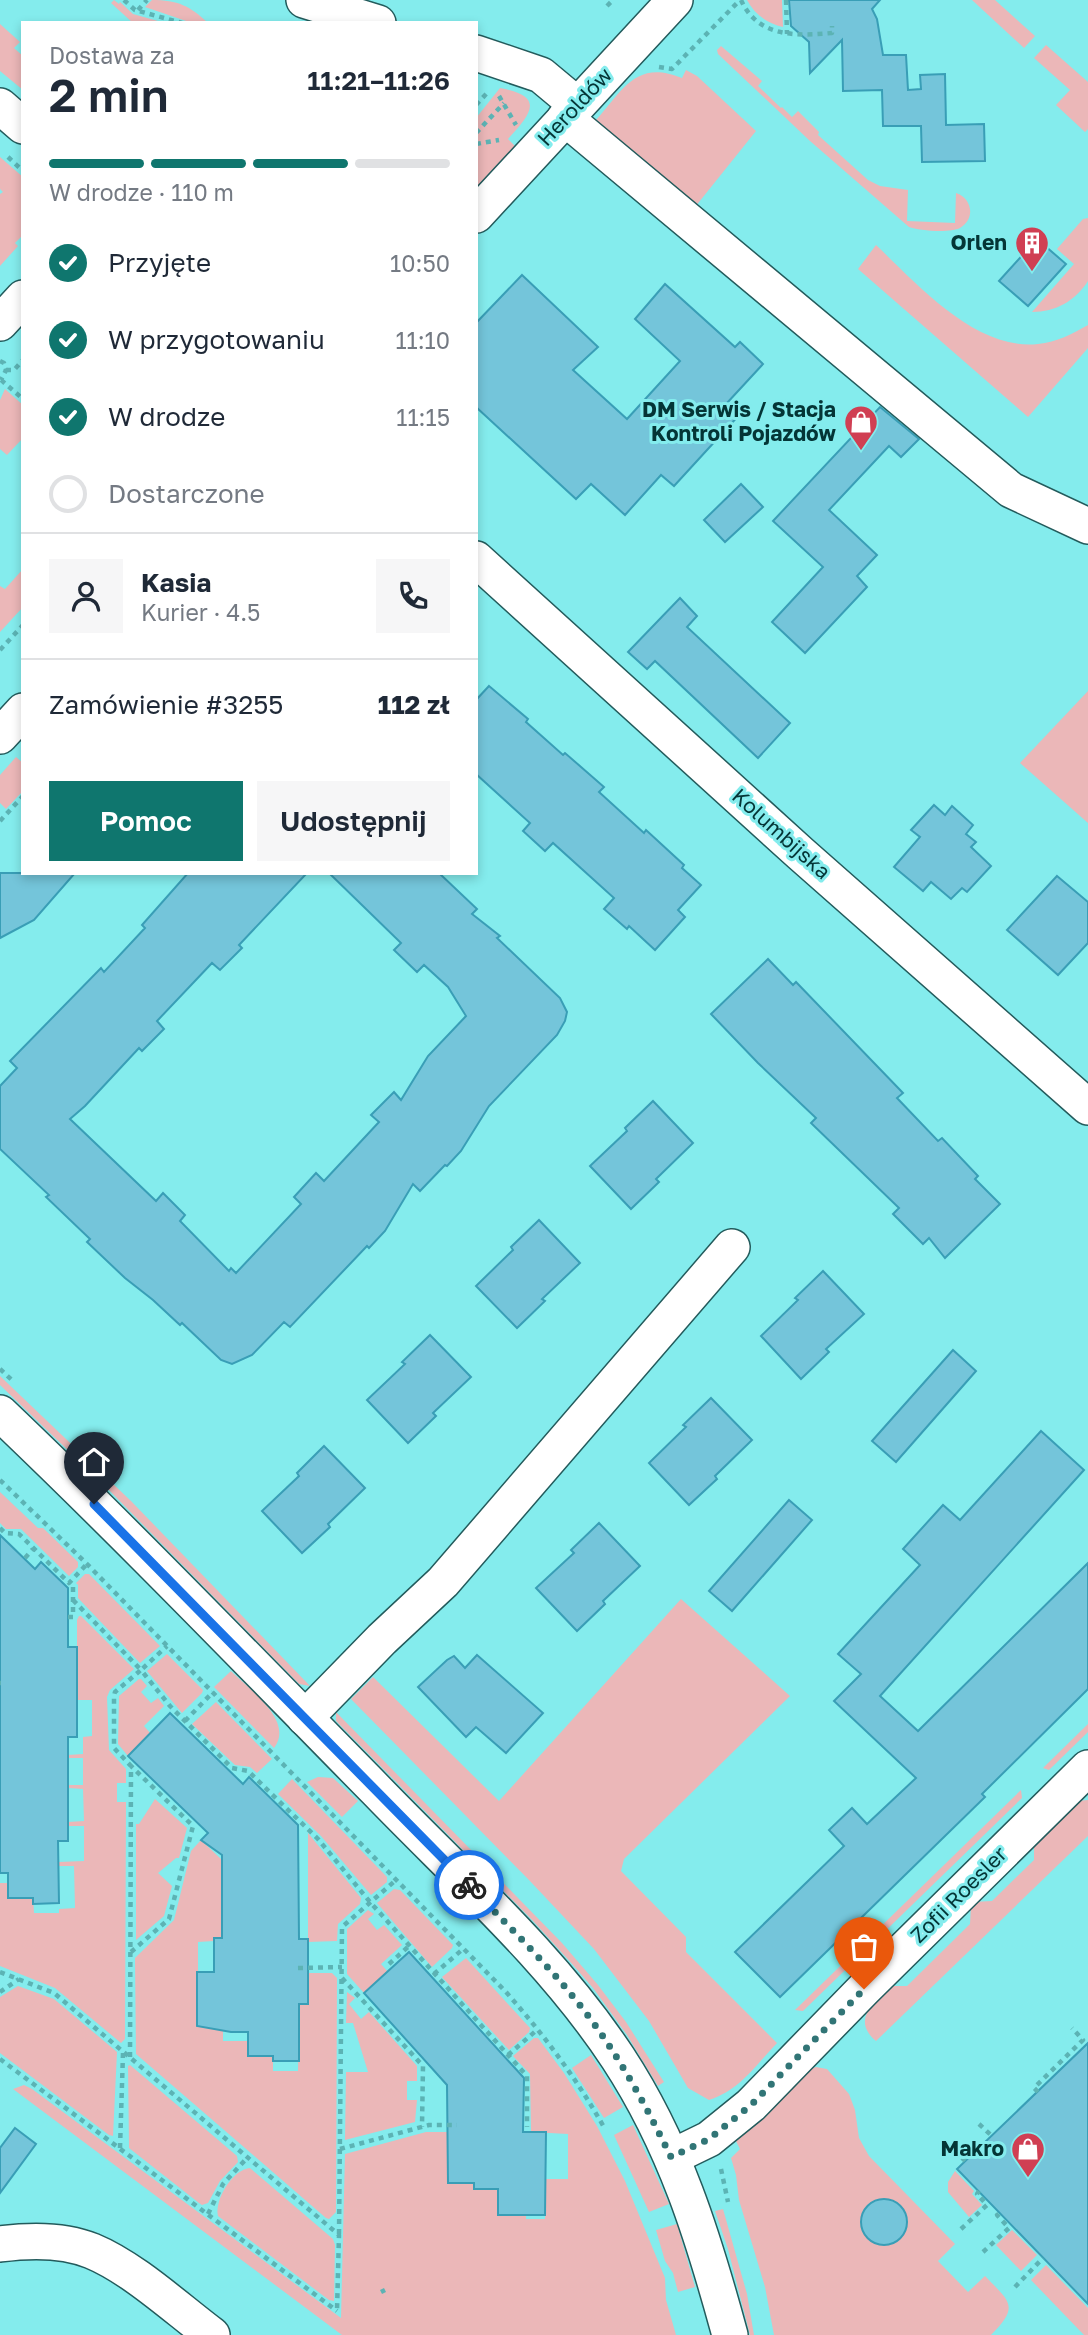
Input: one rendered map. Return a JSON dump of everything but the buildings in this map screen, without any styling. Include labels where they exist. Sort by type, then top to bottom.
[{"type":"street","points":[[304,0],[372,21]]},
{"type":"street","name":"Heroldów","points":[[478,213],[675,0]]},
{"type":"street","points":[[478,54],[541,75],[571,111],[1011,491],[1088,526]]},
{"type":"street","points":[[0,107],[21,125]]},
{"type":"street","points":[[0,323],[21,300]]},
{"type":"street","name":"Kolumbijska","points":[[478,561],[800,853],[1088,1107]]},
{"type":"street","points":[[0,736],[21,713]]},
{"type":"street","points":[[306,1718],[443,1582],[732,1247]]},
{"type":"street","points":[[0,1413],[133,1542],[306,1718],[553,1972],[589,2017],[646,2105],[671,2157],[704,2242],[730,2335]]},
{"type":"street","name":"Zofii Roesler","points":[[671,2157],[709,2139],[751,2105],[1088,1768]]},
{"type":"street","points":[[0,2244],[41,2241],[89,2250],[115,2262],[212,2335]]},
{"type":"path","points":[[124,0],[138,10],[174,21]]},
{"type":"path","points":[[138,10],[147,0]]},
{"type":"path","points":[[607,6],[613,0]]},
{"type":"path","points":[[741,0],[757,21],[774,31],[787,34],[832,33],[832,26]]},
{"type":"path","points":[[786,0],[787,34]]},
{"type":"path","points":[[491,89],[523,132]]},
{"type":"path","points":[[478,131],[511,98]]},
{"type":"path","points":[[0,361],[4,363],[6,370],[0,380],[21,397]]},
{"type":"path","points":[[6,370],[14,370],[21,362]]},
{"type":"path","points":[[0,650],[21,627]]},
{"type":"path","points":[[0,821],[21,798]]},
{"type":"path","points":[[0,1480],[87,1564],[463,1948],[538,2029],[586,2095],[605,2129]]},
{"type":"path","points":[[0,1528],[5,1533],[19,1534],[73,1586],[72,1617],[68,1617]]},
{"type":"path","points":[[24,1558],[34,1549]]},
{"type":"path","points":[[69,1583],[87,1564]]},
{"type":"path","points":[[73,1600],[141,1670],[170,1706],[232,1768],[248,1771],[318,1839],[370,1902],[527,2076],[527,2127]]},
{"type":"path","points":[[130,1952],[169,1919],[193,1826],[114,1748],[115,1692],[167,1646]]},
{"type":"path","points":[[185,1721],[213,1692]]},
{"type":"path","points":[[130,2057],[131,1766]]},
{"type":"path","points":[[0,2059],[337,2311],[342,1927],[396,1880]]},
{"type":"path","points":[[388,1964],[409,1946]]},
{"type":"path","points":[[435,1974],[463,1948]]},
{"type":"path","points":[[298,1968],[342,1967]]},
{"type":"path","points":[[0,1972],[54,1993],[339,2235]]},
{"type":"path","points":[[341,1977],[423,2066],[422,2127]]},
{"type":"path","points":[[0,1992],[19,1979]]},
{"type":"path","points":[[1038,2092],[1034,2088],[1085,2042],[1072,2028]]},
{"type":"path","points":[[508,2055],[538,2029]]},
{"type":"path","points":[[120,2148],[123,2052]]},
{"type":"path","points":[[979,2124],[992,2136]]},
{"type":"path","points":[[340,2149],[422,2127],[457,2125]]},
{"type":"path","points":[[208,2214],[226,2180],[247,2158]]},
{"type":"path","points":[[961,2229],[987,2204],[977,2194],[979,2191]]},
{"type":"path","points":[[983,2252],[1009,2228],[997,2215],[1000,2213]]},
{"type":"path","points":[[1014,2287],[1043,2258]]},
{"type":"shaded area","points":[[114,0],[119,4],[120,2],[133,14],[158,21],[131,21],[111,3]]},
{"type":"shaded area","points":[[152,0],[169,1],[183,5],[206,21],[186,21],[145,7]]},
{"type":"shaded area","points":[[747,0],[782,0],[783,27],[762,18]]},
{"type":"shaded area","points":[[972,0],[995,0],[1035,36],[1024,48]]},
{"type":"shaded area","points":[[0,24],[20,42],[14,48],[21,54],[21,88],[0,71]]},
{"type":"shaded area","points":[[1046,45],[1088,82],[1088,129],[1085,132],[1056,105],[1070,90],[1034,58]]},
{"type":"shaded area","points":[[721,46],[762,81],[758,86],[781,108],[792,117],[798,111],[819,132],[818,135],[868,180],[880,186],[908,190],[907,221],[955,223],[956,193],[969,204],[970,214],[965,224],[956,230],[943,231],[909,227],[810,141],[718,54],[717,50]]},
{"type":"shaded area","points":[[686,70],[697,76],[756,131],[695,207],[596,120],[623,89],[642,75],[653,72],[682,78]]},
{"type":"shaded area","points":[[500,88],[514,91],[529,101],[528,114],[508,139],[517,148],[478,191],[478,116]]},
{"type":"shaded area","points":[[0,157],[21,175],[21,237],[15,243],[18,246],[0,266],[0,194],[3,192],[0,189]]},
{"type":"shaded area","points":[[1088,218],[1088,281],[1064,304],[1049,310],[1032,312],[1074,264],[1057,249],[1083,219]]},
{"type":"shaded area","points":[[876,245],[949,312],[992,337],[1015,343],[1038,344],[1058,339],[1088,325],[1088,348],[1028,417],[858,269]]},
{"type":"shaded area","points":[[5,389],[21,403],[21,440],[7,455],[0,449],[0,400]]},
{"type":"shaded area","points":[[21,571],[21,609],[0,632],[0,586],[5,589]]},
{"type":"shaded area","points":[[1088,691],[1088,823],[1020,763]]},
{"type":"shaded area","points":[[16,757],[21,761],[21,793],[6,809],[0,803],[0,775]]},
{"type":"shaded area","points":[[0,1376],[131,1501],[310,1686],[299,1684],[105,1486],[0,1385]]},
{"type":"shaded area","points":[[0,1492],[78,1562],[78,1567],[69,1576],[21,1529],[6,1529],[0,1523]]},
{"type":"shaded area","points":[[85,1574],[89,1574],[160,1646],[140,1663],[78,1598],[76,1583]]},
{"type":"shaded area","points":[[681,1599],[790,1696],[624,1859],[621,1871],[686,1937],[686,1952],[777,2043],[738,2084],[709,2100],[688,2088],[649,2021],[594,1949],[351,1699],[373,1677],[499,1801]]},
{"type":"shaded area","points":[[79,1616],[134,1669],[110,1690],[107,1697],[109,1750],[126,1769],[126,1783],[117,1783],[117,1802],[126,1802],[125,2039],[121,2043],[55,1988],[0,1966],[0,1883],[8,1883],[33,1898],[34,1913],[59,1913],[59,1909],[75,1908],[74,1866],[59,1866],[59,1862],[84,1861],[84,1826],[68,1826],[68,1822],[84,1821],[83,1789],[68,1788],[68,1785],[83,1785],[83,1758],[68,1758],[68,1755],[83,1754],[83,1737],[92,1736],[92,1700],[77,1700]]},
{"type":"shaded area","points":[[167,1654],[203,1690],[182,1713],[147,1671]]},
{"type":"shaded area","points":[[231,1671],[258,1696],[274,1717],[279,1727],[279,1738],[274,1748],[214,1687]]},
{"type":"shaded area","points":[[139,1679],[147,1686],[141,1692],[151,1703],[158,1698],[164,1706],[144,1726],[151,1734],[128,1756],[118,1744],[119,1696]]},
{"type":"shaded area","points":[[216,1702],[272,1759],[257,1773],[250,1767],[235,1765],[192,1724]]},
{"type":"shaded area","points":[[336,1712],[562,1943],[626,2022],[664,2082],[658,2086],[627,2035],[573,1965],[336,1721]]},
{"type":"shaded area","points":[[1088,1724],[1088,1732],[1049,1770],[1043,1768]]},
{"type":"shaded area","points":[[318,1777],[333,1778],[358,1801],[342,1817],[307,1782]]},
{"type":"shaded area","points":[[292,1779],[387,1877],[387,1882],[371,1895],[321,1836],[278,1794]]},
{"type":"shaded area","points":[[1021,1790],[1022,1798],[803,2011],[795,2010]]},
{"type":"shaded area","points":[[155,1799],[187,1828],[179,1858],[158,1873],[172,1886],[164,1916],[136,1940],[136,1824],[139,1824]]},
{"type":"shaded area","points":[[1088,1800],[1088,1836],[876,2041],[869,2034],[865,2020],[876,1999],[888,1986],[907,1986],[970,1924],[973,1902],[992,1901],[1034,1860],[1034,1842],[1076,1801]]},
{"type":"shaded area","points":[[308,1833],[361,1898],[360,1904],[338,1924],[337,1941],[308,1942]]},
{"type":"shaded area","points":[[201,1840],[222,1860],[222,1938],[198,1942],[198,2025],[223,2026],[223,2041],[248,2041],[273,2056],[273,2071],[298,2071],[299,2004],[308,2004],[308,1973],[332,1973],[337,1978],[336,2212],[329,2219],[136,2054],[135,1958],[174,1920],[191,1851]]},
{"type":"shaded area","points":[[394,1889],[400,1890],[453,1945],[432,1967],[377,1903]]},
{"type":"shaded area","points":[[368,1910],[374,1914],[368,1919],[377,1930],[384,1925],[402,1945],[381,1964],[388,1972],[364,1993],[347,1974],[347,1929]]},
{"type":"shaded area","points":[[466,1958],[530,2028],[509,2050],[442,1977]]},
{"type":"shaded area","points":[[18,1986],[54,1999],[117,2052],[113,2136],[0,2053],[0,1997]]},
{"type":"shaded area","points":[[347,1992],[355,1998],[349,2004],[361,2019],[369,2012],[417,2066],[417,2081],[407,2081],[407,2100],[417,2100],[415,2122],[345,2140],[346,2072],[368,2072],[353,2023],[346,2023]]},
{"type":"shaded area","points":[[534,2038],[538,2038],[564,2073],[597,2126],[625,2181],[665,2278],[666,2300],[676,2335],[342,2335],[13,2089],[24,2085],[32,2089],[341,2318],[345,2154],[426,2132],[449,2132],[474,2175],[474,2188],[499,2189],[498,2215],[526,2206],[526,2219],[545,2219],[546,2179],[568,2179],[568,2134],[531,2132],[530,2074],[513,2056]]},
{"type":"shaded area","points":[[591,2055],[623,2107],[604,2118],[572,2068]]},
{"type":"shaded area","points":[[130,2065],[237,2156],[238,2162],[220,2181],[208,2203],[199,2203],[129,2148]]},
{"type":"shaded area","points":[[816,2067],[827,2069],[849,2094],[855,2110],[859,2138],[869,2156],[955,2244],[938,2261],[968,2292],[985,2276],[1006,2298],[1006,2317],[991,2335],[774,2335],[765,2287],[739,2200],[731,2158],[740,2149],[735,2139],[808,2070]],"holes":[[[878,2199],[888,2200],[902,2207],[907,2220],[902,2235],[895,2242],[886,2244],[873,2241],[863,2232],[862,2217],[873,2202]]]},
{"type":"shaded area","points":[[633,2125],[669,2204],[649,2212],[614,2135]]},
{"type":"shaded area","points":[[250,2168],[333,2239],[334,2301],[329,2300],[218,2216],[219,2202],[226,2186],[237,2174]]},
{"type":"shaded area","points":[[955,2171],[974,2191],[972,2194],[982,2205],[969,2217],[948,2192],[948,2182]]},
{"type":"shaded area","points":[[723,2209],[747,2294],[754,2335],[750,2335],[728,2249],[715,2211]]},
{"type":"shaded area","points":[[677,2224],[695,2287],[678,2292],[656,2230]]},
{"type":"shaded area","points":[[1012,2230],[1037,2255],[1021,2271],[996,2245]]},
{"type":"shaded area","points":[[1046,2265],[1088,2308],[1088,2335],[1084,2335],[1031,2280]]},
{"type":"way so far","points":[[469,1885],[553,1972],[589,2017],[646,2105],[671,2157],[709,2139],[751,2105],[864,1989]]},
{"type":"place","name":"Orlen","points":[[1032,273]]},
{"type":"place","name":"DM Serwis / Stacja Kontroli Pojazdów","points":[[861,452]]},
{"type":"place","name":"Makro","points":[[1028,2179]]},
{"type":"route","points":[[94,1504],[469,1885]]}]
